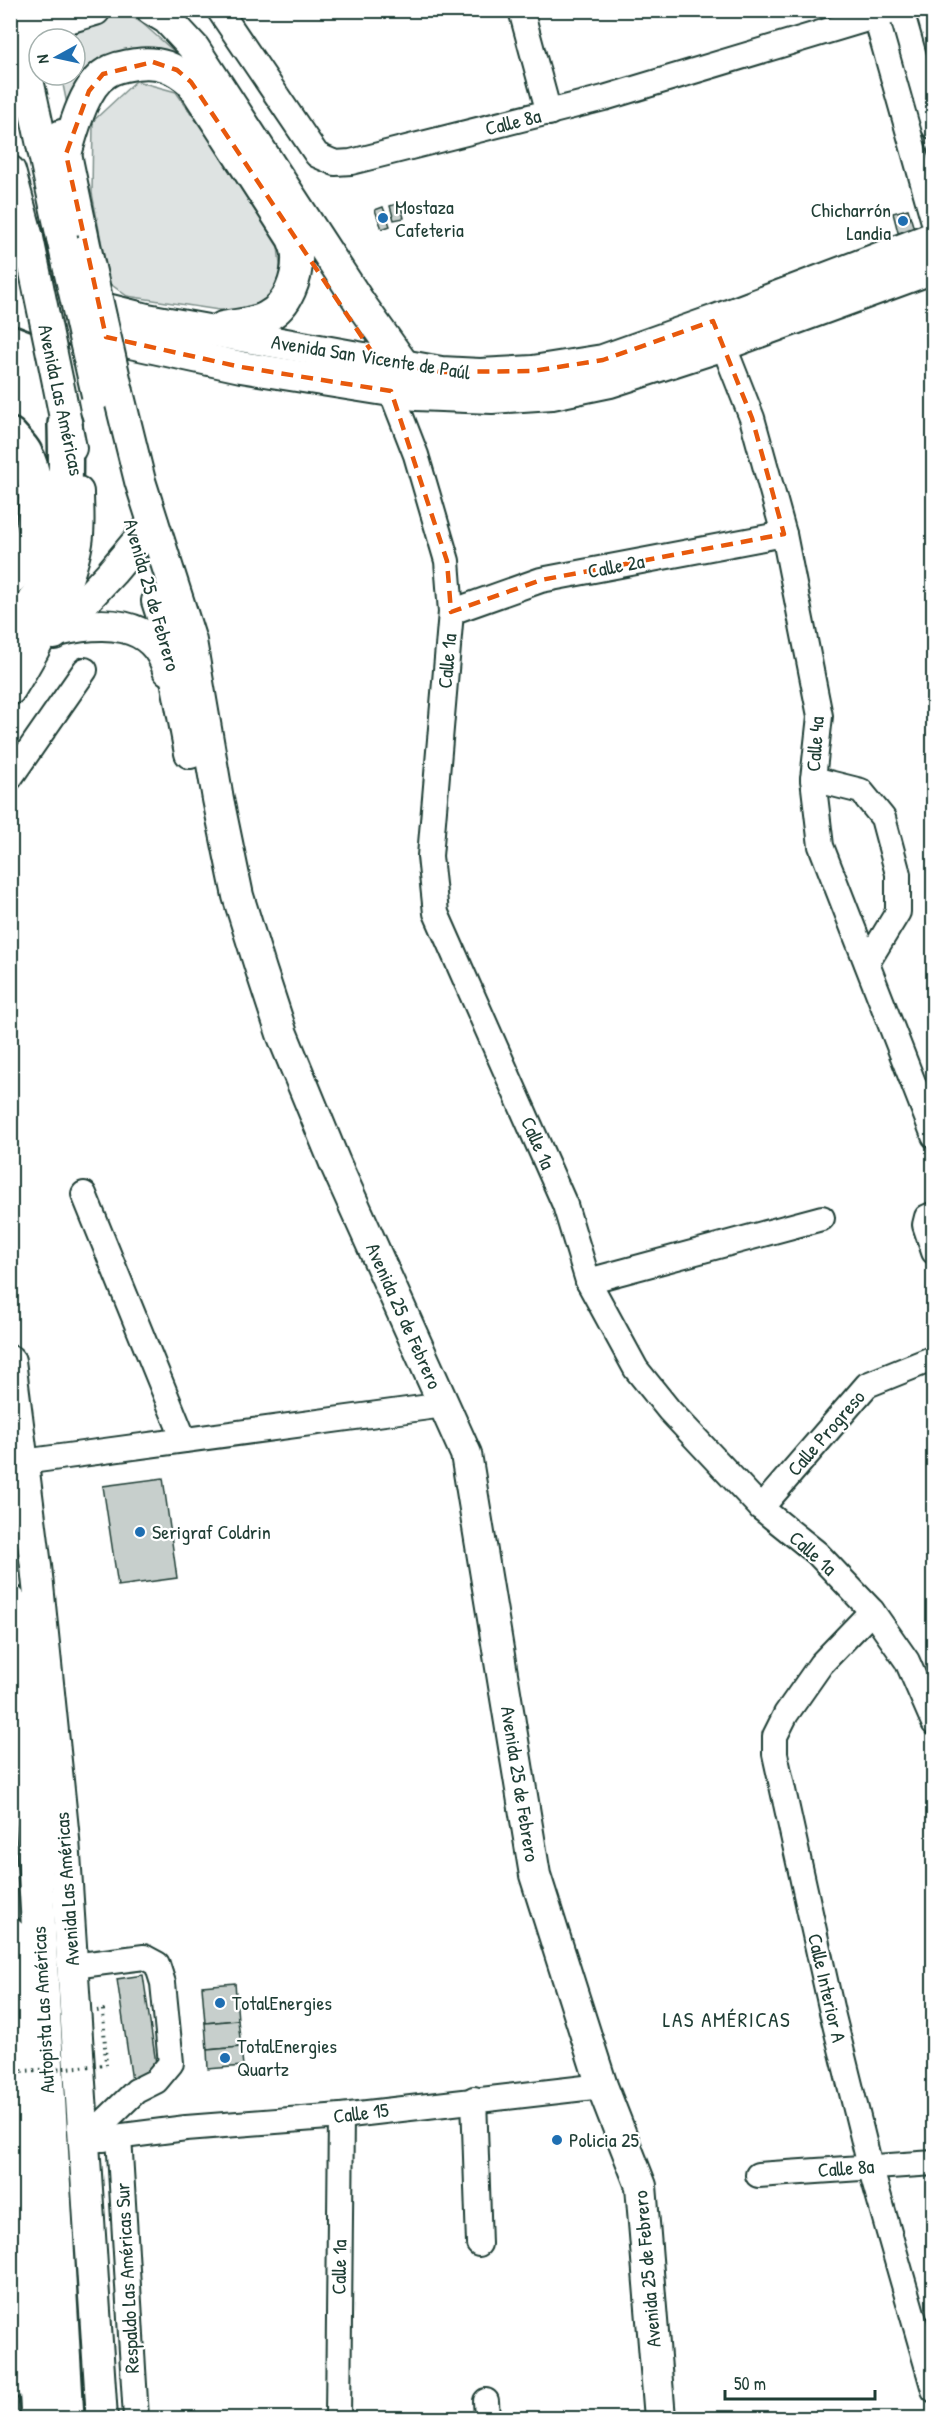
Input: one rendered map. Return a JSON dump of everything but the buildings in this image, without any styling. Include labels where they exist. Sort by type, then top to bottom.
[{"type":"highway","points":[[22,644],[60,538],[66,482],[65,424]]},
{"type":"highway","points":[[10,435],[25,453],[34,480],[36,508],[30,541],[16,571],[10,578]]},
{"type":"highway","name":"Autopista Las Américas","points":[[10,1602],[30,1780],[67,2418]]},
{"type":"highway","name":"Autopista Las Américas","points":[[10,1935],[38,2418]]},
{"type":"highway","points":[[10,2382],[28,2235]]},
{"type":"main road","points":[[29,24],[95,10]]},
{"type":"main road","points":[[152,10],[167,19],[194,48],[360,303],[397,378]]},
{"type":"main road","name":"Avenida 25 de Febrero","points":[[29,24],[74,244],[108,394],[146,532],[202,819],[224,916],[253,1004],[335,1163]]},
{"type":"main road","points":[[66,154],[74,126],[89,91],[103,74],[117,67],[153,62],[177,70],[191,82],[292,238],[397,378]]},
{"type":"main road","name":"Avenida 25 de Febrero","points":[[51,87],[66,154],[74,244]]},
{"type":"main road","name":"Avenida Las Américas","points":[[10,171],[28,238],[65,424]]},
{"type":"main road","points":[[10,213],[28,238]]},
{"type":"main road","name":"Avenida San Vicente de Paúl","points":[[718,333],[933,237]]},
{"type":"main road","points":[[207,330],[254,322],[280,307],[294,284],[297,255],[292,238]]},
{"type":"main road","name":"Avenida San Vicente de Paúl","points":[[10,306],[75,331],[241,367],[397,378],[533,371],[603,360],[718,333],[933,268]]},
{"type":"main road","name":"Avenida San Vicente de Paúl","points":[[10,277],[63,298],[147,319],[207,330],[397,378]]},
{"type":"main road","points":[[58,631],[146,532]]},
{"type":"main road","name":"Avenida 25 de Febrero","points":[[146,532],[191,641],[218,799],[238,896],[282,1034],[335,1163],[466,1455],[535,1875],[602,2086],[641,2186],[660,2418]]},
{"type":"main road","points":[[10,690],[22,644],[77,626],[122,625],[139,632],[154,643],[166,661],[185,727]]},
{"type":"main road","name":"Avenida Las Américas","points":[[10,1361],[64,1839],[73,1966],[102,2139],[102,2418]]},
{"type":"street","name":"Calle 8a","points":[[219,10],[317,155],[335,162],[351,162],[549,113],[723,64],[887,12]]},
{"type":"street","points":[[520,10],[549,113]]},
{"type":"street","points":[[887,12],[933,127]]},
{"type":"street","points":[[887,12],[933,222]]},
{"type":"street","name":"Calle 4a","points":[[718,333],[752,418],[784,534],[820,716],[813,779],[821,846],[933,1130]]},
{"type":"street","name":"Calle 1a","points":[[397,378],[416,455],[447,561],[451,612],[430,856],[436,913],[565,1205],[588,1281],[636,1369],[669,1410],[761,1508],[817,1553],[872,1611],[907,1661],[933,1723]]},
{"type":"street","name":"Calle 2a","points":[[451,612],[541,580],[784,534]]},
{"type":"street","points":[[10,778],[85,670]]},
{"type":"street","points":[[813,779],[861,791],[883,818],[898,874],[898,912],[867,963]]},
{"type":"street","points":[[84,1194],[184,1440]]},
{"type":"street","points":[[933,1214],[927,1217],[925,1225],[933,1252]]},
{"type":"street","points":[[588,1281],[822,1218]]},
{"type":"street","name":"Calle Progreso","points":[[761,1508],[867,1385],[933,1358]]},
{"type":"street","points":[[23,1462],[444,1405]]},
{"type":"street","name":"Calle Interior A","points":[[872,1611],[820,1664],[786,1714],[775,1736],[775,1754],[832,2012],[870,2166],[933,2390]]},
{"type":"street","points":[[73,1966],[144,1957],[157,1964],[162,1983],[171,2063],[156,2081],[136,2091],[103,2123],[102,2139]]},
{"type":"street","name":"Calle 15","points":[[102,2139],[186,2128],[341,2116],[602,2086]]},
{"type":"street","points":[[474,2099],[479,2244]]},
{"type":"street","name":"Calle 1a","points":[[338,2418],[341,2116]]},
{"type":"street","name":"Respaldo Las Américas Sur","points":[[102,2139],[136,2418]]},
{"type":"street","name":"Calle 8a","points":[[758,2175],[933,2163]]},
{"type":"path","points":[[10,2072],[106,2066]]},
{"type":"highlighted area","points":[[153,62],[177,70],[191,82],[378,361],[441,372],[533,371],[603,360],[713,321],[752,418],[784,534],[541,580],[451,612],[447,561],[391,391],[241,367],[106,337],[66,154],[89,91],[103,74]]},
{"type":"shaded area","points":[[49,11],[123,11],[142,23],[177,54],[131,55],[68,109],[63,87],[87,87],[87,27],[52,27]]},
{"type":"shaded area","points":[[136,81],[176,92],[278,247],[280,265],[278,292],[259,310],[219,310],[127,296],[109,283],[92,193],[93,121]]},
{"type":"shaded area","points":[[11,458],[15,461],[20,521],[11,546]]},
{"type":"place","name":"Mostaza Cafeteria","points":[[383,218]]},
{"type":"place","name":"Chicharrón Landia","points":[[903,221]]},
{"type":"place","name":"Serigraf Coldrin","points":[[140,1532]]},
{"type":"place","name":"TotalEnergies","points":[[220,2003]]},
{"type":"place","name":"TotalEnergies Quartz","points":[[225,2058]]},
{"type":"place","name":"Policia 25","points":[[557,2140]]},
{"type":"district","name":"LAS AMÉRICAS","points":[[727,2020]]}]
